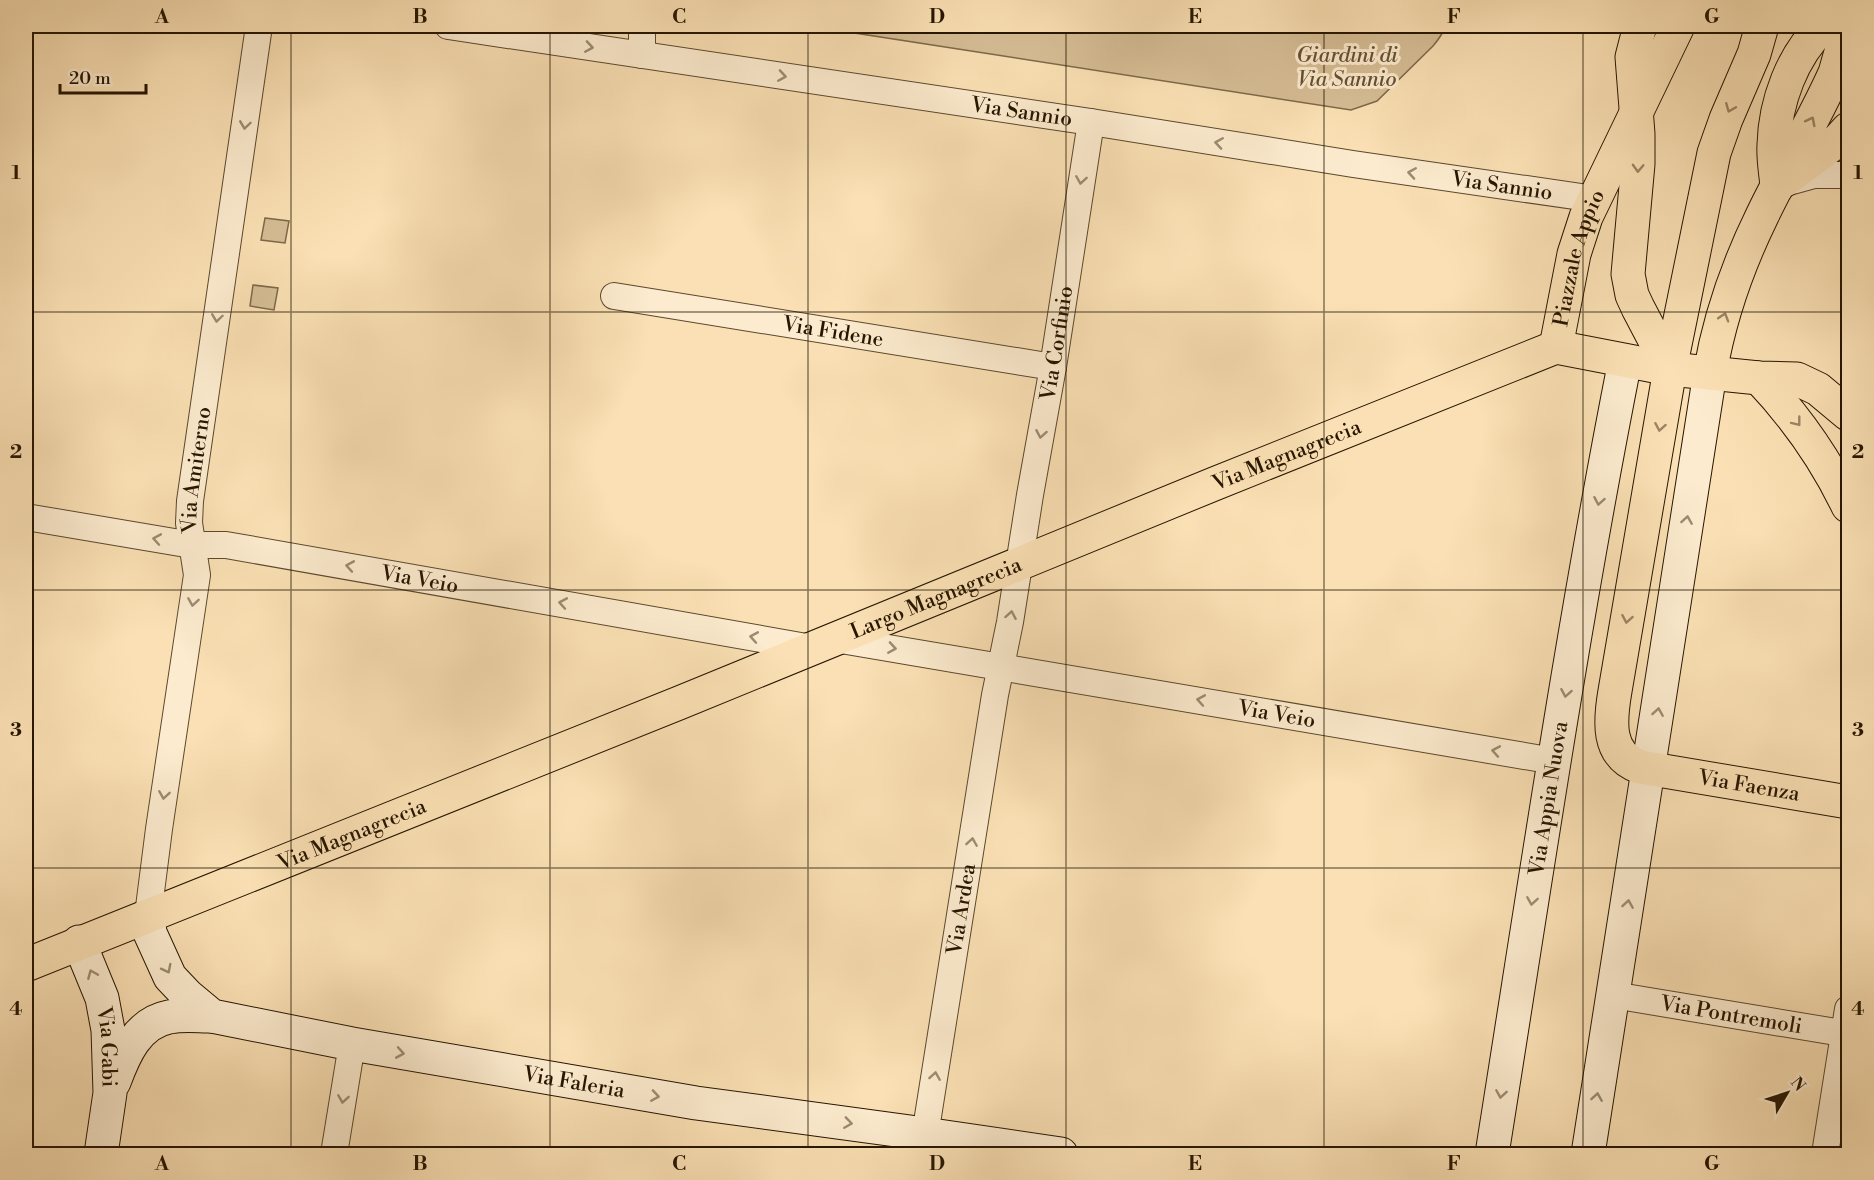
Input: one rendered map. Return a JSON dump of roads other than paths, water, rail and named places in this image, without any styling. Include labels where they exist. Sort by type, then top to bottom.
[{"type":"main road","points":[[1636,110],[1632,57],[1640,26]]},
{"type":"main road","name":"Piazzale Appio","points":[[1678,26],[1586,217],[1574,254],[1556,347],[1670,369],[1759,378],[1797,379],[1809,383],[1848,414]]},
{"type":"main road","points":[[1649,770],[1632,764],[1622,755],[1613,737],[1610,718],[1670,369],[1714,153],[1754,54],[1762,26]]},
{"type":"main road","points":[[1777,187],[1774,148],[1781,99],[1799,57],[1823,26]]},
{"type":"main road","points":[[1588,1155],[1716,343],[1736,278],[1761,218],[1835,73],[1845,26]]},
{"type":"main road","name":"Piazzale Appio","points":[[1636,110],[1638,164],[1628,274],[1632,295],[1670,369]]},
{"type":"main road","points":[[1777,187],[1838,140],[1848,129]]},
{"type":"main road","points":[[1625,361],[1635,337],[1645,323]]},
{"type":"main road","name":"Via Magnagrecia","points":[[1019,564],[1556,347]]},
{"type":"main road","name":"Via Appia Nuova","points":[[1492,1155],[1554,761],[1608,443],[1625,361]]},
{"type":"main road","points":[[1759,378],[1804,430],[1829,469],[1848,506]]},
{"type":"main road","name":"Largo Magnagrecia","points":[[679,703],[1019,564]]},
{"type":"main road","name":"Via Magnagrecia","points":[[26,965],[679,703]]},
{"type":"main road","name":"Via Faenza","points":[[1649,770],[1848,802]]},
{"type":"main road","name":"Via Faleria","points":[[148,915],[150,933],[170,977],[180,989],[212,1016],[352,1044],[924,1144],[1061,1155]]},
{"type":"main road","name":"Via Gabi","points":[[79,942],[105,1009],[109,1043],[110,1092],[101,1155]]},
{"type":"main road","points":[[110,1092],[128,1048],[146,1027],[169,1017],[212,1016]]},
{"type":"street","name":"Via Amiterno","points":[[148,915],[160,817],[197,575],[189,523],[190,501],[259,26]]},
{"type":"street","name":"Via Sannio","points":[[448,26],[1595,199]]},
{"type":"street","points":[[642,26],[642,55]]},
{"type":"street","name":"Via Corfinio","points":[[1019,564],[1053,367],[1091,122]]},
{"type":"street","points":[[1777,187],[1814,175],[1848,175]]},
{"type":"street","name":"Via Fidene","points":[[614,296],[1053,367]]},
{"type":"street","name":"Via Veio","points":[[26,517],[192,545],[226,545],[823,643]]},
{"type":"street","name":"Largo Magnagrecia","points":[[823,643],[1000,666],[1019,564]]},
{"type":"street","name":"Via Veio","points":[[1000,666],[1554,761]]},
{"type":"street","name":"Via Ardea","points":[[924,1144],[1000,666]]},
{"type":"street","name":"Via Pontremoli","points":[[1613,995],[1847,1025]]},
{"type":"street","points":[[1825,1155],[1847,1025]]},
{"type":"street","points":[[334,1155],[352,1044]]},
{"type":"park label","name":"Giardini di Via Sannio","points":[[1347,67]]}]
